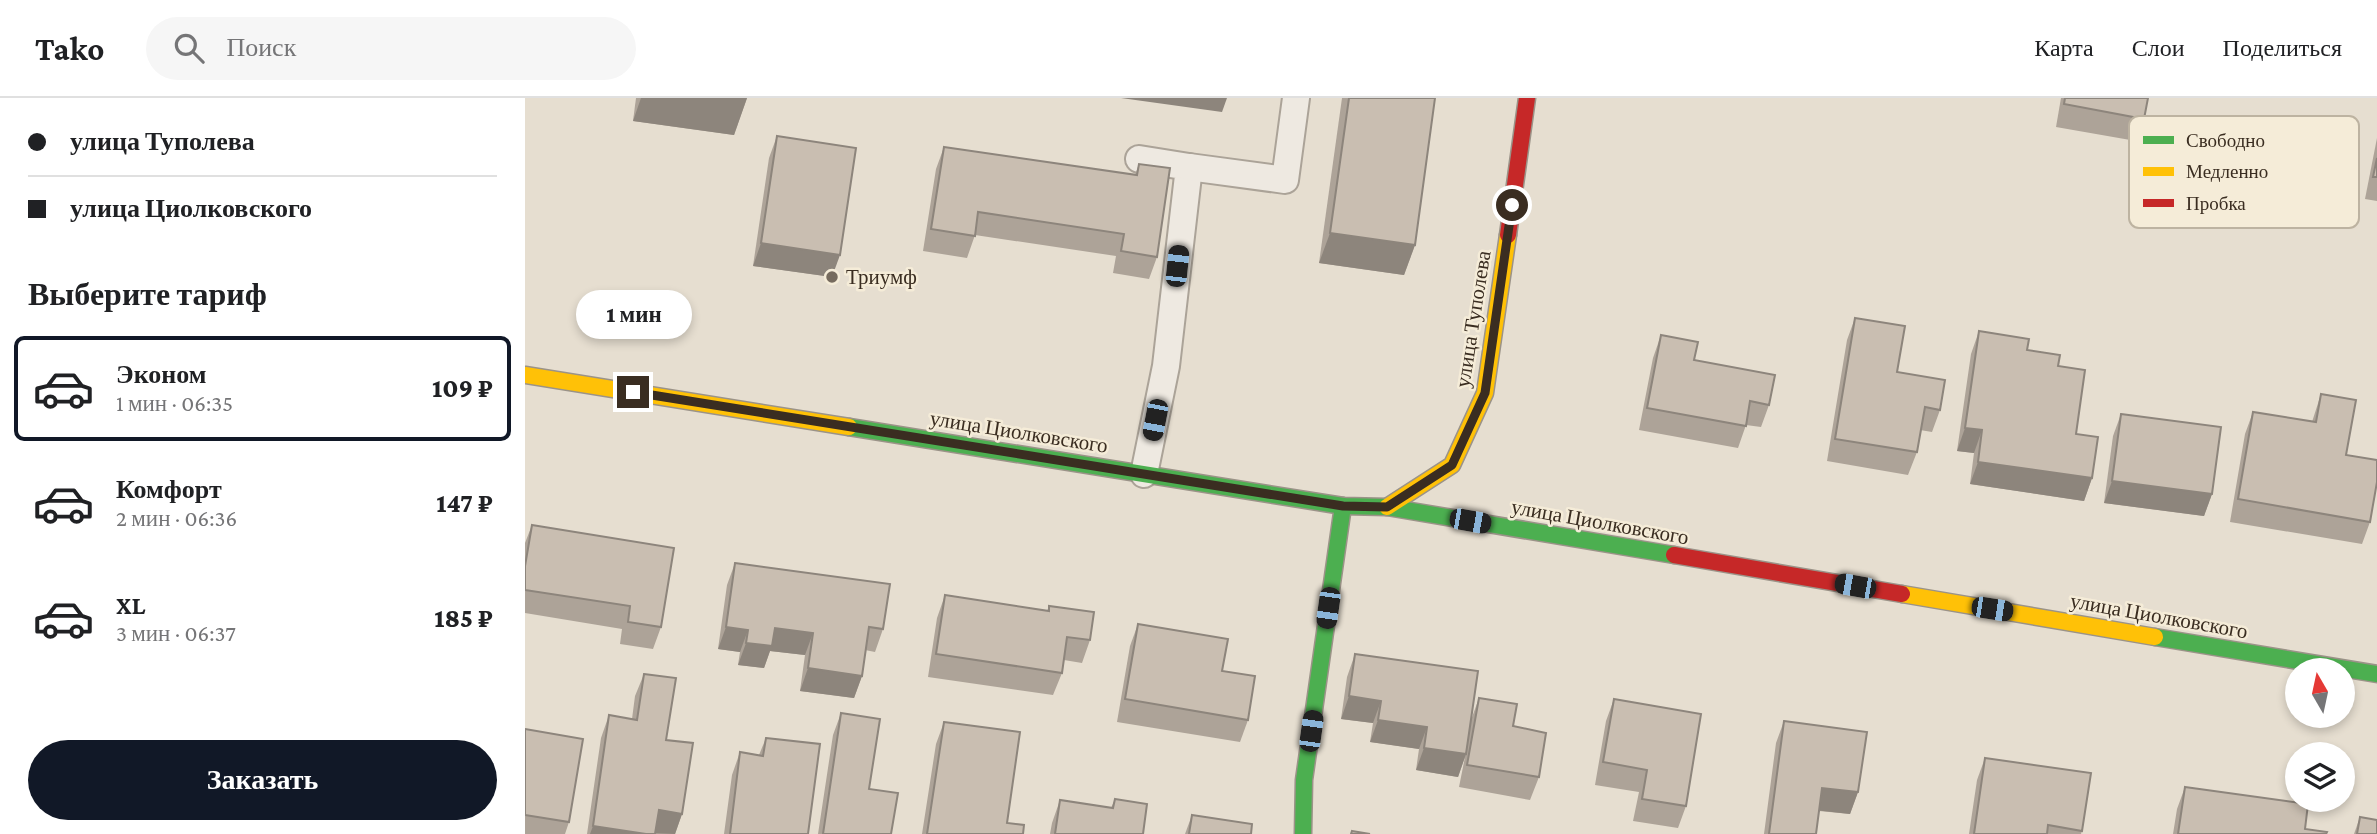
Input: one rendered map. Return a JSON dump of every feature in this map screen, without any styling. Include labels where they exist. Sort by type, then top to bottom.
[{"type":"street","name":"улица Туполева","points":[[1387,507],[1452,465],[1485,393],[1527,98]]},
{"type":"street","name":"улица Циолковского","points":[[525,375],[1343,506],[1387,507],[2377,674]]},
{"type":"street","points":[[1303,834],[1304,780],[1343,506]]},
{"type":"lane","points":[[1139,159],[1285,180],[1296,98]]},
{"type":"lane","points":[[1145,474],[1166,366],[1189,167]]},
{"type":"building","points":[[1349,98],[1435,98],[1415,245],[1330,233]]},
{"type":"building","points":[[2065,98],[2148,98],[2145,116],[2129,116],[2064,104]]},
{"type":"building","points":[[777,136],[856,148],[840,255],[761,243]]},
{"type":"building","points":[[944,147],[1137,175],[1139,164],[1170,168],[1157,257],[1121,251],[1124,234],[978,212],[975,236],[931,229]]},
{"type":"building","points":[[2377,158],[2377,177],[2373,177]]},
{"type":"building","points":[[1855,318],[1905,326],[1897,372],[1945,380],[1940,410],[1925,407],[1917,452],[1835,439]]},
{"type":"building","points":[[1979,331],[2029,339],[2027,350],[2060,355],[2058,366],[2085,370],[2076,434],[2098,437],[2092,478],[1978,462],[1982,430],[1965,428]]},
{"type":"building","points":[[1661,335],[1698,342],[1694,360],[1775,375],[1769,405],[1750,401],[1746,426],[1647,408]]},
{"type":"building","points":[[2321,394],[2356,400],[2346,455],[2377,460],[2377,482],[2370,522],[2238,499],[2253,412],[2316,422]]},
{"type":"building","points":[[2121,414],[2221,427],[2212,494],[2112,481]]},
{"type":"building","points":[[532,525],[674,548],[661,627],[628,622],[630,606],[525,590],[525,566]]},
{"type":"building","points":[[735,563],[890,584],[883,629],[869,627],[862,676],[808,668],[813,633],[775,628],[772,646],[746,643],[748,630],[726,627]]},
{"type":"building","points":[[945,595],[1049,611],[1049,606],[1094,612],[1090,640],[1067,637],[1062,673],[936,654]]},
{"type":"building","points":[[1138,624],[1228,639],[1222,671],[1255,676],[1248,720],[1125,699]]},
{"type":"building","points":[[1355,654],[1478,671],[1466,754],[1424,748],[1427,727],[1378,720],[1381,701],[1349,696]]},
{"type":"building","points":[[644,674],[676,678],[666,740],[693,743],[682,814],[659,810],[655,834],[593,826],[609,715],[637,720]]},
{"type":"building","points":[[1479,698],[1517,704],[1513,726],[1546,733],[1539,777],[1467,765]]},
{"type":"building","points":[[1614,699],[1701,714],[1686,806],[1642,799],[1647,770],[1603,762]]},
{"type":"building","points":[[841,713],[880,719],[869,789],[898,793],[891,834],[823,834]]},
{"type":"building","points":[[1784,721],[1867,732],[1858,792],[1822,788],[1816,834],[1769,834]]},
{"type":"building","points":[[944,722],[1020,732],[1007,823],[1024,825],[1023,834],[927,834]]},
{"type":"building","points":[[525,729],[583,739],[569,822],[525,815]]},
{"type":"building","points":[[766,738],[820,744],[808,834],[730,834],[740,752],[763,756]]},
{"type":"building","points":[[1985,758],[2091,773],[2082,831],[2048,825],[2047,834],[1974,834]]},
{"type":"building","points":[[2185,787],[2285,801],[2285,812],[2307,812],[2305,829],[2327,832],[2326,834],[2178,834]]},
{"type":"building","points":[[1115,799],[1147,804],[1143,834],[1055,834],[1060,800],[1113,808]]},
{"type":"building","points":[[1192,815],[1252,824],[1251,834],[1189,834]]},
{"type":"building","points":[[2360,817],[2377,820],[2377,834],[2357,834]]},
{"type":"traffic: fast","points":[[849,427],[1343,506],[1387,507],[1674,555]]},
{"type":"traffic: fast","points":[[1303,834],[1304,780],[1343,506]]},
{"type":"traffic: fast","points":[[2155,637],[2377,674]]},
{"type":"traffic: slow","points":[[1387,507],[1452,465],[1485,393],[1508,235]]},
{"type":"traffic: slow","points":[[525,375],[849,427]]},
{"type":"traffic: slow","points":[[1902,594],[2155,637]]},
{"type":"traffic: jam","points":[[1508,235],[1527,98]]},
{"type":"traffic: jam","points":[[1674,555],[1902,594]]},
{"type":"place","name":"Триумф","points":[[832,277]]},
{"type":"route","points":[[633,392],[1343,506],[1387,507],[1452,465],[1485,393],[1512,205]]}]
